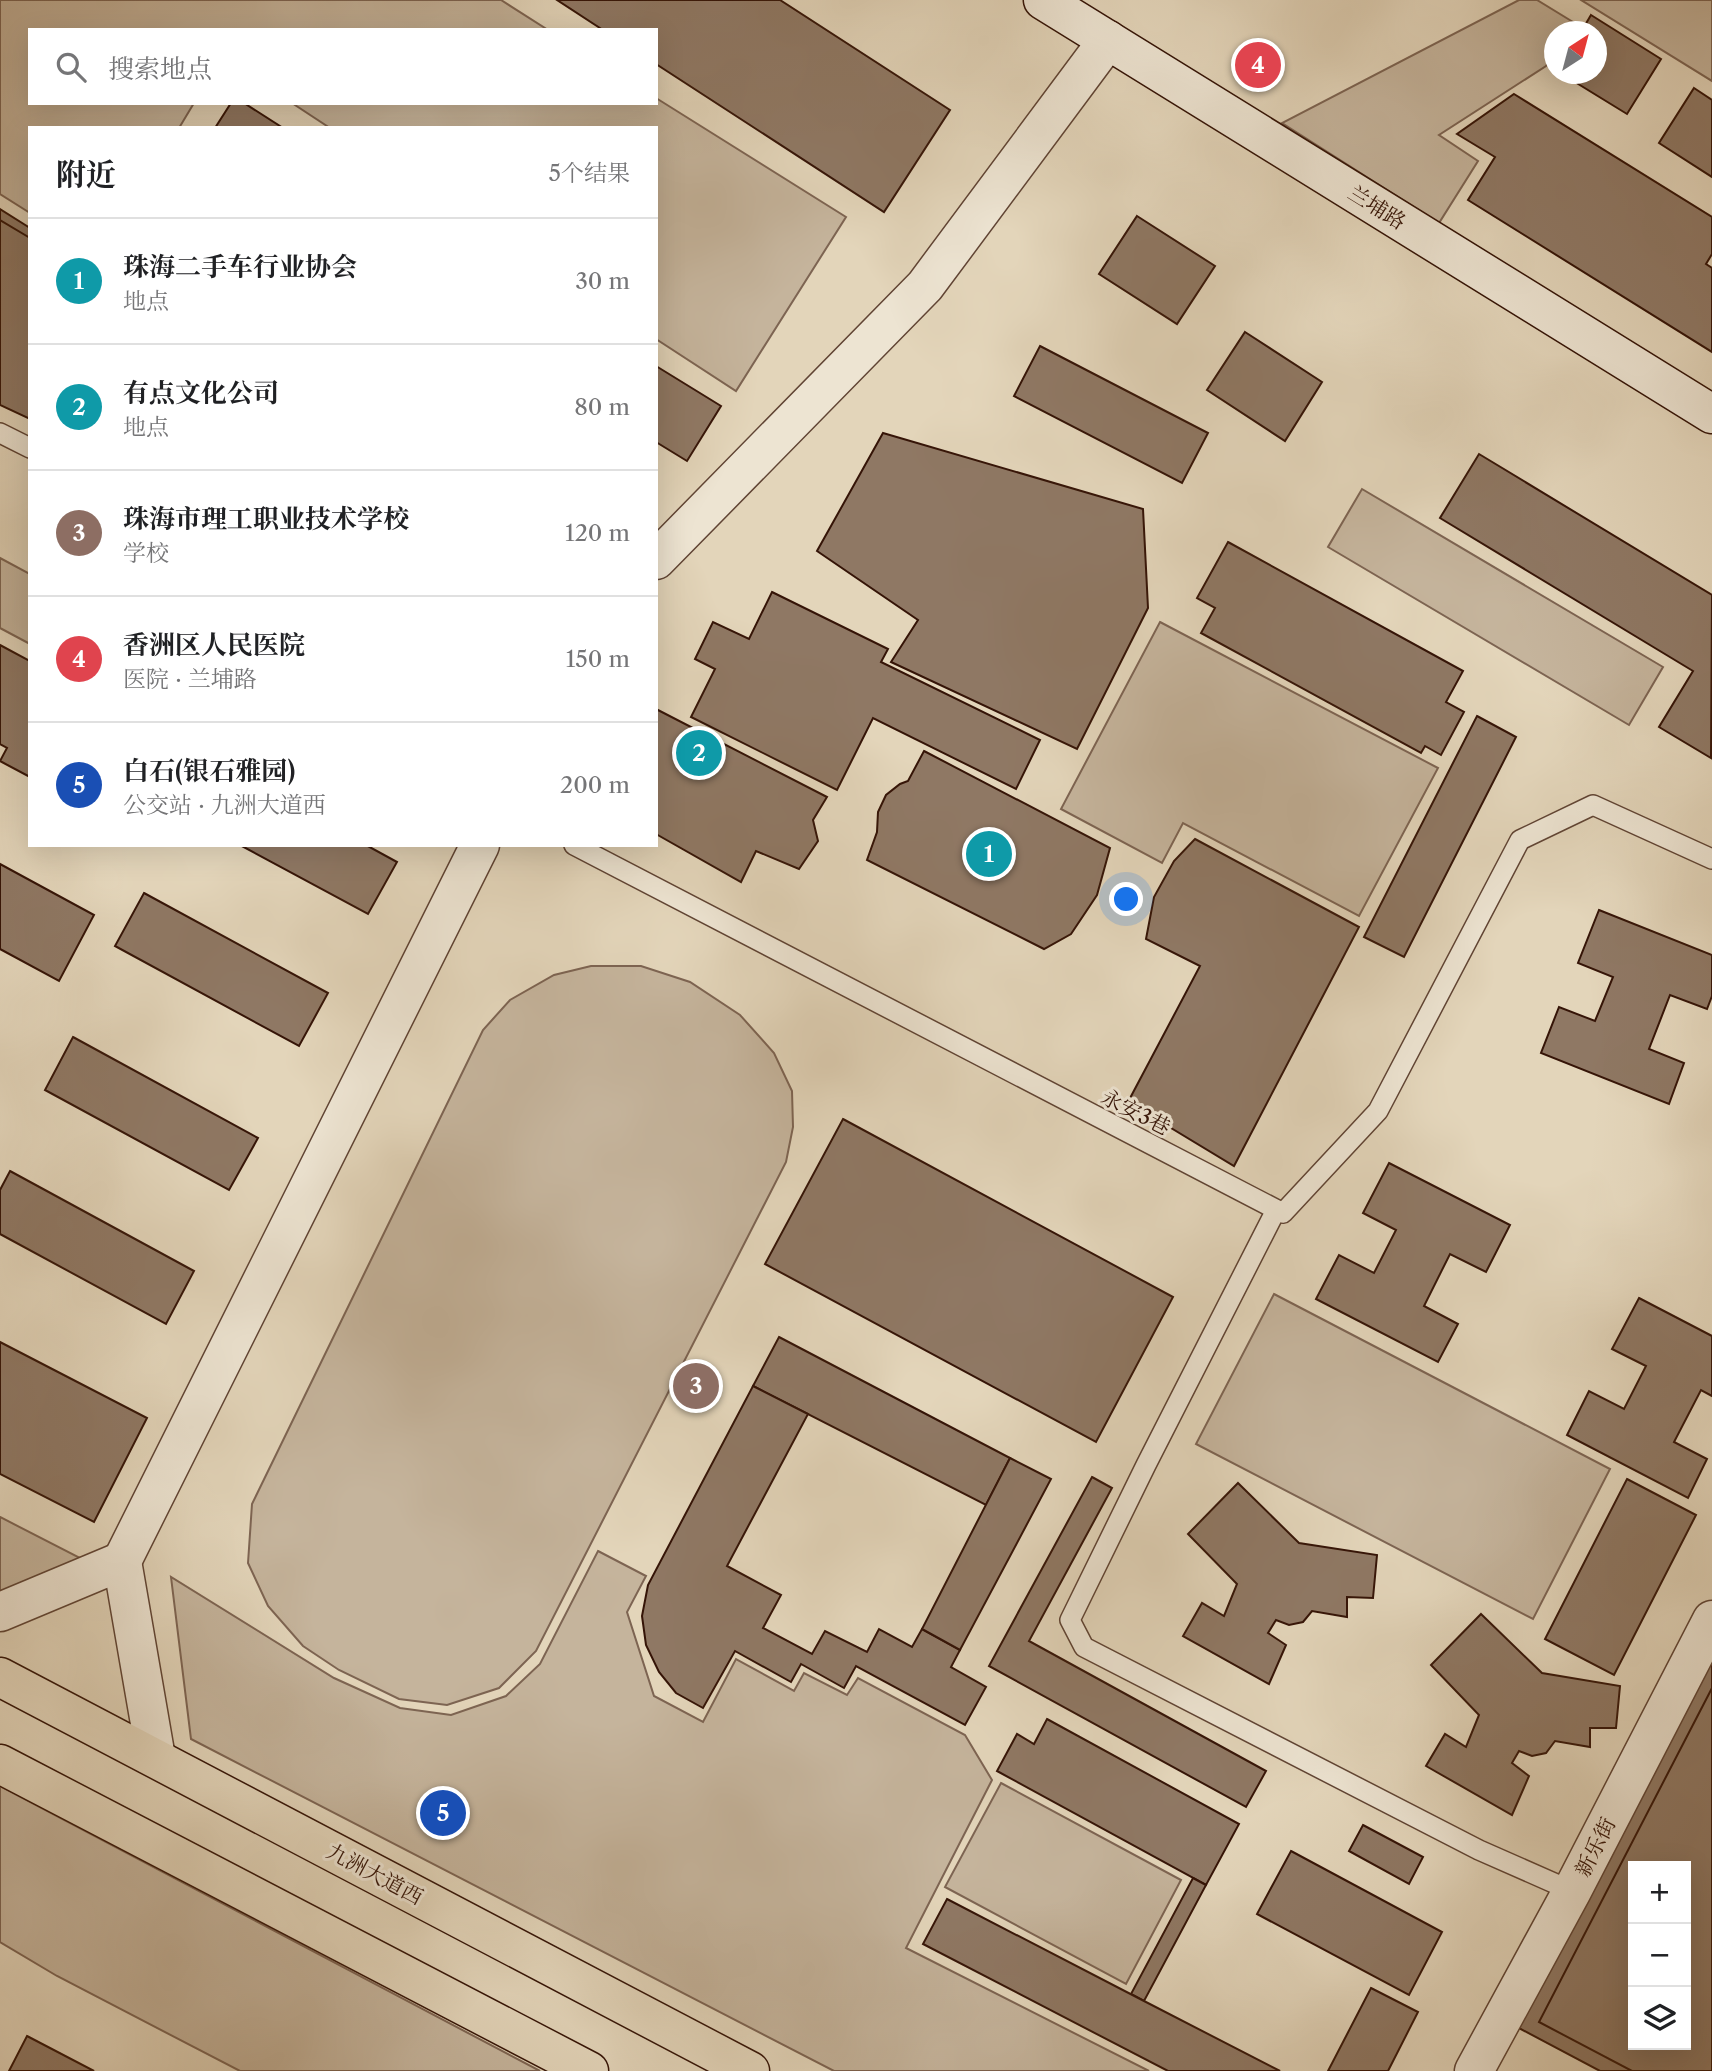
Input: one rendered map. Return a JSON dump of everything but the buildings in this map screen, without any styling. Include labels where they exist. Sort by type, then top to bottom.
[{"type":"main road","name":"九洲大道西","points":[[0,1677],[750,2071]]},
{"type":"main road","points":[[0,1764],[589,2071]]},
{"type":"street","name":"兰埔路","points":[[1043,0],[1712,414]]},
{"type":"street","points":[[658,557],[925,286],[1108,40]]},
{"type":"street","points":[[156,1758],[122,1561],[479,847]]},
{"type":"street","points":[[0,1612],[122,1561]]},
{"type":"street","name":"新乐街","points":[[1474,2071],[1572,1891],[1712,1620]]},
{"type":"lane","points":[[0,433],[28,447]]},
{"type":"lane","points":[[1572,1891],[1479,1850],[1084,1647],[1070,1620],[1276,1210],[1283,1213],[1378,1111],[1520,840],[1592,805],[1712,859]]},
{"type":"lane","name":"永安3巷","points":[[578,847],[1276,1210]]},
{"type":"shaded area","points":[[0,0],[501,0],[545,28],[28,28],[28,105],[193,105],[180,126],[28,126],[28,212],[0,194]]},
{"type":"shaded area","points":[[1519,0],[1537,0],[1571,21],[1544,21],[1544,67],[1439,135],[1478,161],[1439,223],[1282,123]]},
{"type":"shaded area","points":[[1581,0],[1712,0],[1712,81]]},
{"type":"shaded area","points":[[658,99],[846,217],[736,391],[658,340],[658,126],[327,126],[295,105],[658,105]]},
{"type":"shaded area","points":[[1362,489],[1663,667],[1629,725],[1328,547]]},
{"type":"shaded area","points":[[0,558],[28,573],[28,643],[0,628]]},
{"type":"shaded area","points":[[1160,622],[1438,768],[1359,916],[1183,823],[1162,863],[1061,809]]},
{"type":"shaded area","points":[[591,966],[641,966],[690,982],[740,1015],[774,1053],[792,1091],[793,1127],[786,1162],[536,1651],[499,1688],[447,1705],[399,1699],[339,1670],[303,1646],[268,1606],[248,1563],[252,1504],[483,1030],[510,1000],[554,975]]},
{"type":"shaded area","points":[[1274,1294],[1610,1469],[1533,1619],[1196,1444]]},
{"type":"shaded area","points":[[0,1517],[86,1561],[0,1592]]},
{"type":"shaded area","points":[[598,1551],[646,1576],[627,1612],[654,1696],[703,1722],[736,1659],[794,1691],[804,1673],[847,1695],[858,1678],[965,1735],[992,1780],[906,1948],[1149,2071],[834,2071],[191,1739],[171,1577],[334,1678],[400,1708],[451,1715],[506,1696],[540,1664]]},
{"type":"shaded area","points":[[1001,1783],[1181,1880],[1126,1984],[945,1887]]},
{"type":"shaded area","points":[[0,1786],[540,2071],[240,2071],[57,1976],[0,1942]]},
{"type":"place","name":"香洲区人民医院","points":[[1258,65]]},
{"type":"place","name":"有点文化公司","points":[[699,753]]},
{"type":"place","name":"珠海二手车行业协会","points":[[989,854]]},
{"type":"place","name":"珠海市理工职业技术学校","points":[[696,1386]]},
{"type":"place","name":"白石(银石雅园)","points":[[443,1813]]}]
